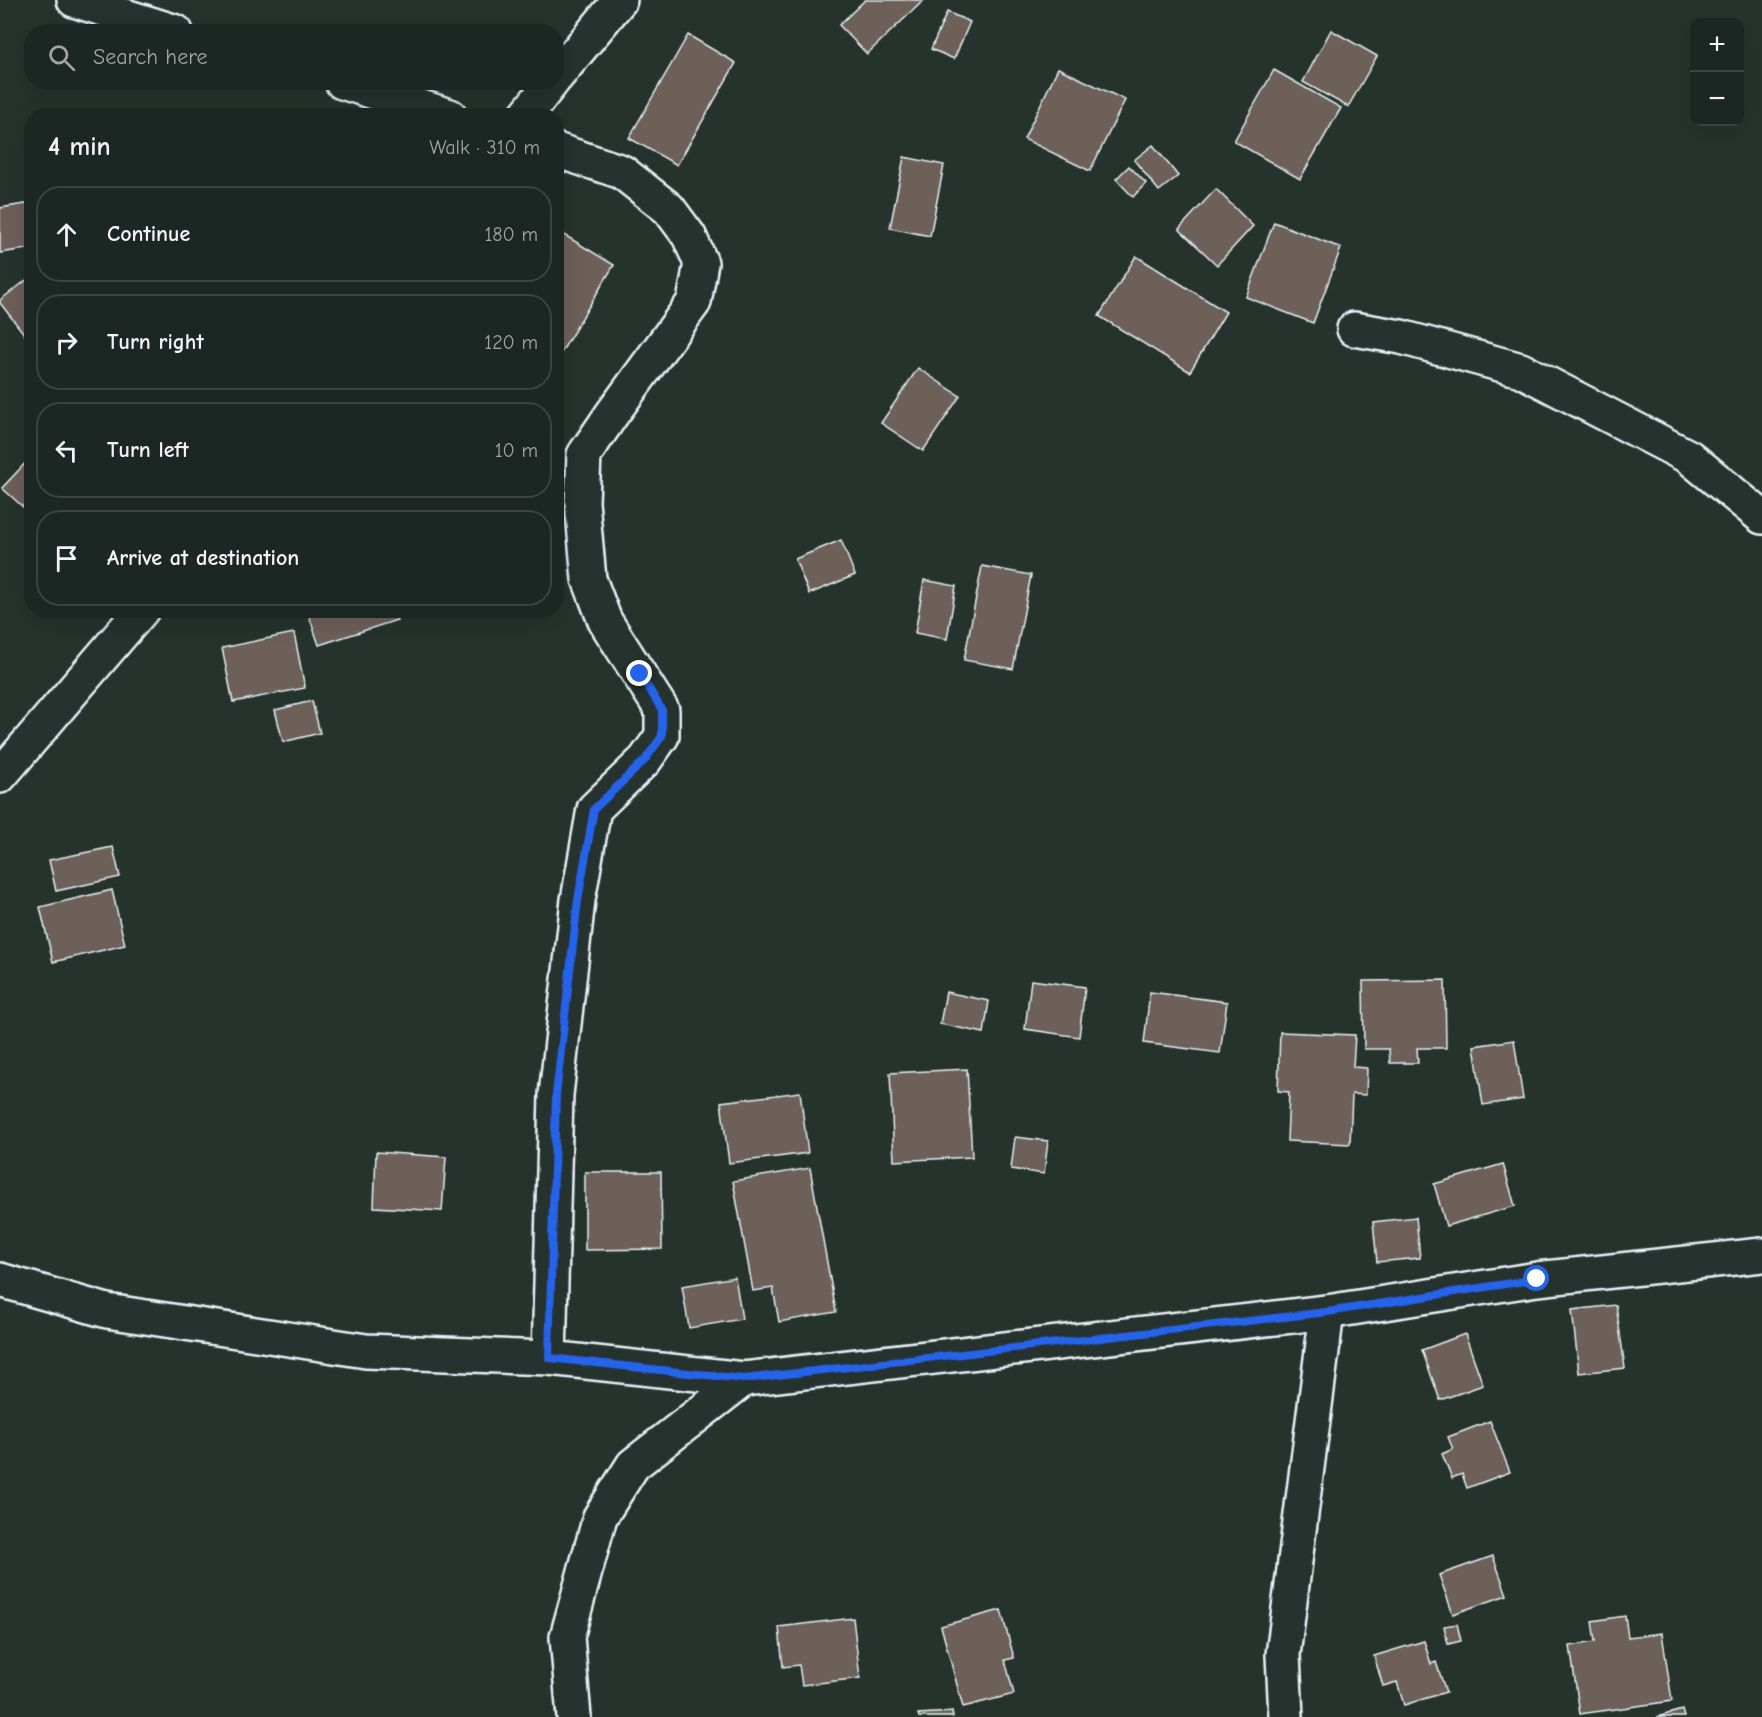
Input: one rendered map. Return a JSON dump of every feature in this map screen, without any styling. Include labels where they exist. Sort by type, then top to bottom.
[{"type":"street","points":[[74,0],[150,24]]},
{"type":"street","points":[[564,67],[620,0]]},
{"type":"street","points":[[367,90],[425,108]]},
{"type":"street","points":[[531,108],[546,90]]},
{"type":"street","points":[[549,1358],[556,1095],[578,900],[594,809],[645,760],[662,736],[662,710],[605,621],[589,579],[582,502],[584,455],[694,302],[701,263],[689,236],[669,209],[622,172],[564,153]]},
{"type":"street","points":[[1354,328],[1521,370],[1689,457],[1762,517]]},
{"type":"street","points":[[0,776],[135,618]]},
{"type":"street","points":[[0,1280],[107,1311],[366,1351],[549,1358],[744,1379],[1327,1312],[1537,1279],[1762,1255]]},
{"type":"street","points":[[1286,1717],[1283,1655],[1327,1312]]},
{"type":"street","points":[[574,1717],[567,1638],[600,1517],[633,1465],[744,1379]]},
{"type":"building","points":[[865,0],[924,0],[867,54],[839,25]]},
{"type":"building","points":[[947,12],[970,22],[954,59],[931,49]]},
{"type":"building","points":[[1331,30],[1377,56],[1348,107],[1303,82]]},
{"type":"building","points":[[688,35],[736,63],[677,165],[629,138]]},
{"type":"building","points":[[1058,68],[1125,100],[1090,171],[1024,139]]},
{"type":"building","points":[[1274,70],[1341,108],[1300,179],[1234,141]]},
{"type":"building","points":[[1153,145],[1178,176],[1159,191],[1134,160]]},
{"type":"building","points":[[904,157],[944,165],[930,236],[890,228]]},
{"type":"building","points":[[1129,166],[1146,183],[1133,197],[1116,179]]},
{"type":"building","points":[[1216,189],[1253,226],[1217,265],[1179,229]]},
{"type":"building","points":[[24,204],[24,249],[0,253],[0,208]]},
{"type":"building","points":[[1274,222],[1341,248],[1313,323],[1246,297]]},
{"type":"building","points":[[564,235],[614,265],[564,348]]},
{"type":"building","points":[[1136,256],[1226,312],[1190,372],[1099,316]]},
{"type":"building","points":[[24,282],[24,334],[0,303],[0,300]]},
{"type":"building","points":[[918,368],[960,396],[923,451],[881,423]]},
{"type":"building","points":[[24,465],[24,508],[2,488]]},
{"type":"building","points":[[841,540],[855,575],[809,594],[795,559]]},
{"type":"building","points":[[982,566],[1031,575],[1013,669],[964,660]]},
{"type":"building","points":[[924,580],[956,586],[947,639],[915,633]]},
{"type":"building","points":[[310,618],[396,618],[397,620],[319,645]]},
{"type":"building","points":[[294,633],[305,688],[233,702],[222,648]]},
{"type":"building","points":[[312,701],[320,733],[283,742],[275,710]]},
{"type":"building","points":[[113,847],[120,877],[56,891],[49,860]]},
{"type":"building","points":[[112,890],[125,945],[53,962],[40,907]]},
{"type":"building","points":[[1031,980],[1085,987],[1079,1037],[1025,1029]]},
{"type":"building","points":[[1445,980],[1446,1048],[1417,1048],[1418,1063],[1390,1063],[1389,1049],[1364,1049],[1363,981]]},
{"type":"building","points":[[946,992],[989,1001],[984,1033],[940,1024]]},
{"type":"building","points":[[1150,992],[1227,1002],[1220,1053],[1144,1043]]},
{"type":"building","points":[[1280,1032],[1355,1035],[1353,1067],[1367,1068],[1366,1095],[1352,1094],[1350,1144],[1287,1141],[1289,1092],[1278,1091]]},
{"type":"building","points":[[1514,1040],[1523,1099],[1483,1105],[1474,1046]]},
{"type":"building","points":[[967,1069],[972,1157],[894,1161],[890,1073]]},
{"type":"building","points":[[800,1092],[808,1153],[729,1163],[721,1102]]},
{"type":"building","points":[[1015,1137],[1048,1141],[1044,1174],[1011,1169]]},
{"type":"building","points":[[376,1152],[446,1157],[442,1211],[374,1207]]},
{"type":"building","points":[[1503,1164],[1515,1206],[1446,1226],[1434,1184]]},
{"type":"building","points":[[810,1168],[836,1312],[779,1322],[773,1288],[753,1291],[733,1181]]},
{"type":"building","points":[[585,1172],[661,1172],[662,1249],[585,1250]]},
{"type":"building","points":[[1416,1217],[1420,1258],[1377,1262],[1373,1222]]},
{"type":"building","points":[[735,1277],[742,1319],[689,1328],[682,1286]]},
{"type":"building","points":[[1616,1305],[1625,1368],[1579,1373],[1572,1310]]},
{"type":"building","points":[[1465,1334],[1483,1385],[1440,1400],[1422,1350]]},
{"type":"building","points":[[1490,1421],[1510,1472],[1467,1488],[1462,1474],[1452,1478],[1442,1454],[1453,1449],[1448,1437]]},
{"type":"building","points":[[1493,1556],[1507,1595],[1453,1614],[1439,1575]]},
{"type":"building","points":[[1001,1610],[1014,1658],[1005,1660],[1014,1694],[963,1707],[941,1626]]},
{"type":"building","points":[[1625,1616],[1628,1637],[1662,1633],[1672,1701],[1580,1714],[1570,1646],[1595,1642],[1592,1621]]},
{"type":"building","points":[[853,1618],[860,1678],[802,1685],[799,1665],[783,1667],[779,1627]]},
{"type":"building","points":[[1457,1624],[1461,1641],[1448,1644],[1444,1626]]},
{"type":"building","points":[[1424,1641],[1431,1664],[1436,1662],[1446,1692],[1404,1705],[1397,1682],[1383,1686],[1374,1656]]},
{"type":"building","points":[[1682,1710],[1684,1717],[1657,1717]]},
{"type":"building","points":[[952,1712],[953,1717],[919,1717],[918,1714]]},
{"type":"route","points":[[640,674],[662,710],[662,736],[645,760],[594,809],[578,900],[556,1095],[549,1358],[744,1379],[1327,1312],[1537,1279]]}]
